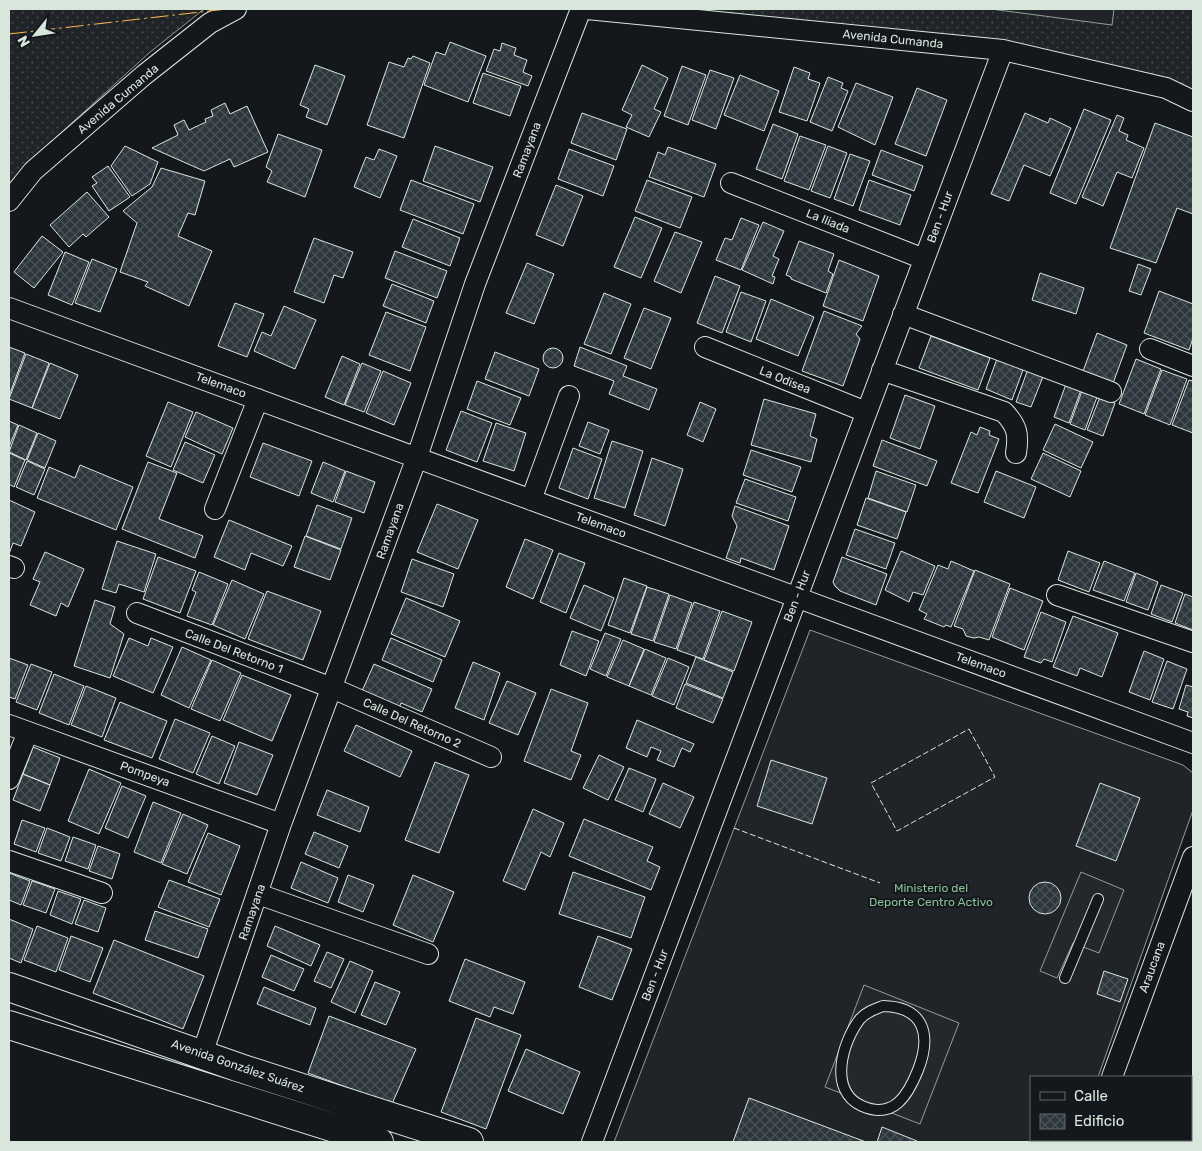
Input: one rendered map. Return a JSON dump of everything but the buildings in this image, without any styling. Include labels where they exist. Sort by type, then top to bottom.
[{"type":"main road","name":"Avenida González Suárez","points":[[9,987],[202,1054],[468,1142]]},
{"type":"main road","points":[[9,1025],[379,1142]]},
{"type":"street","name":"Avenida Cumanda","points":[[9,201],[33,171],[144,75],[210,23],[236,9]]},
{"type":"street","name":"Ramayana","points":[[202,1054],[281,824],[417,457],[475,284],[581,9]]},
{"type":"street","name":"Avenida Cumanda","points":[[587,9],[1003,50],[1166,88],[1193,101]]},
{"type":"street","name":"Ben - Hur","points":[[592,1142],[1003,50]]},
{"type":"street","name":"La Iliada","points":[[731,183],[924,259]]},
{"type":"street","name":"Telemaco","points":[[9,308],[1193,743]]},
{"type":"street","points":[[903,314],[1111,392]]},
{"type":"street","name":"La Odisea","points":[[705,347],[866,412]]},
{"type":"street","points":[[1150,349],[1193,366]]},
{"type":"street","points":[[882,370],[1004,412],[1014,423],[1019,436],[1016,453]]},
{"type":"street","points":[[531,500],[569,396]]},
{"type":"street","points":[[215,509],[258,399]]},
{"type":"street","points":[[1056,595],[1193,642]]},
{"type":"street","name":"Calle Del Retorno 1","points":[[137,613],[332,688]]},
{"type":"street","name":"Calle Del Retorno 2","points":[[332,688],[491,757]]},
{"type":"street","name":"Pompeya","points":[[9,725],[281,824]]},
{"type":"street","points":[[9,779],[28,732]]},
{"type":"street","name":"Araucana","points":[[1112,1076],[1193,856]]},
{"type":"street","points":[[9,861],[102,893]]},
{"type":"street","points":[[258,894],[428,954]]},
{"type":"lane","points":[[1065,978],[1098,899]]},
{"type":"lane","points":[[883,1006],[896,1007],[908,1012],[918,1020],[926,1041],[920,1063],[909,1092],[901,1101],[886,1108],[868,1109],[857,1104],[848,1095],[842,1083],[840,1070],[854,1029],[861,1018],[871,1010],[883,1006]]},
{"type":"green space","points":[[9,9],[204,9],[149,53],[30,161],[9,184]]},
{"type":"green space","points":[[696,9],[1193,9],[1193,101],[1003,50]]},
{"type":"green space","points":[[991,9],[1114,9],[1112,25]]},
{"type":"green space","name":"Ministerio del Deporte Centro Activo","points":[[810,630],[1183,765],[1193,773],[1193,810],[1098,1076],[1030,1076],[1030,1141],[1074,1142],[614,1142]]},
{"type":"shaded area","points":[[1081,872],[1124,890],[1099,953],[1073,943],[1057,978],[1040,971]]},
{"type":"shaded area","points":[[864,985],[959,1023],[920,1124],[825,1087]]},
{"type":"fence","points":[[969,729],[995,777],[897,831],[871,783],[969,729]]},
{"type":"fence","points":[[734,828],[880,883]]},
{"type":"power","points":[[9,34],[227,9]]}]
